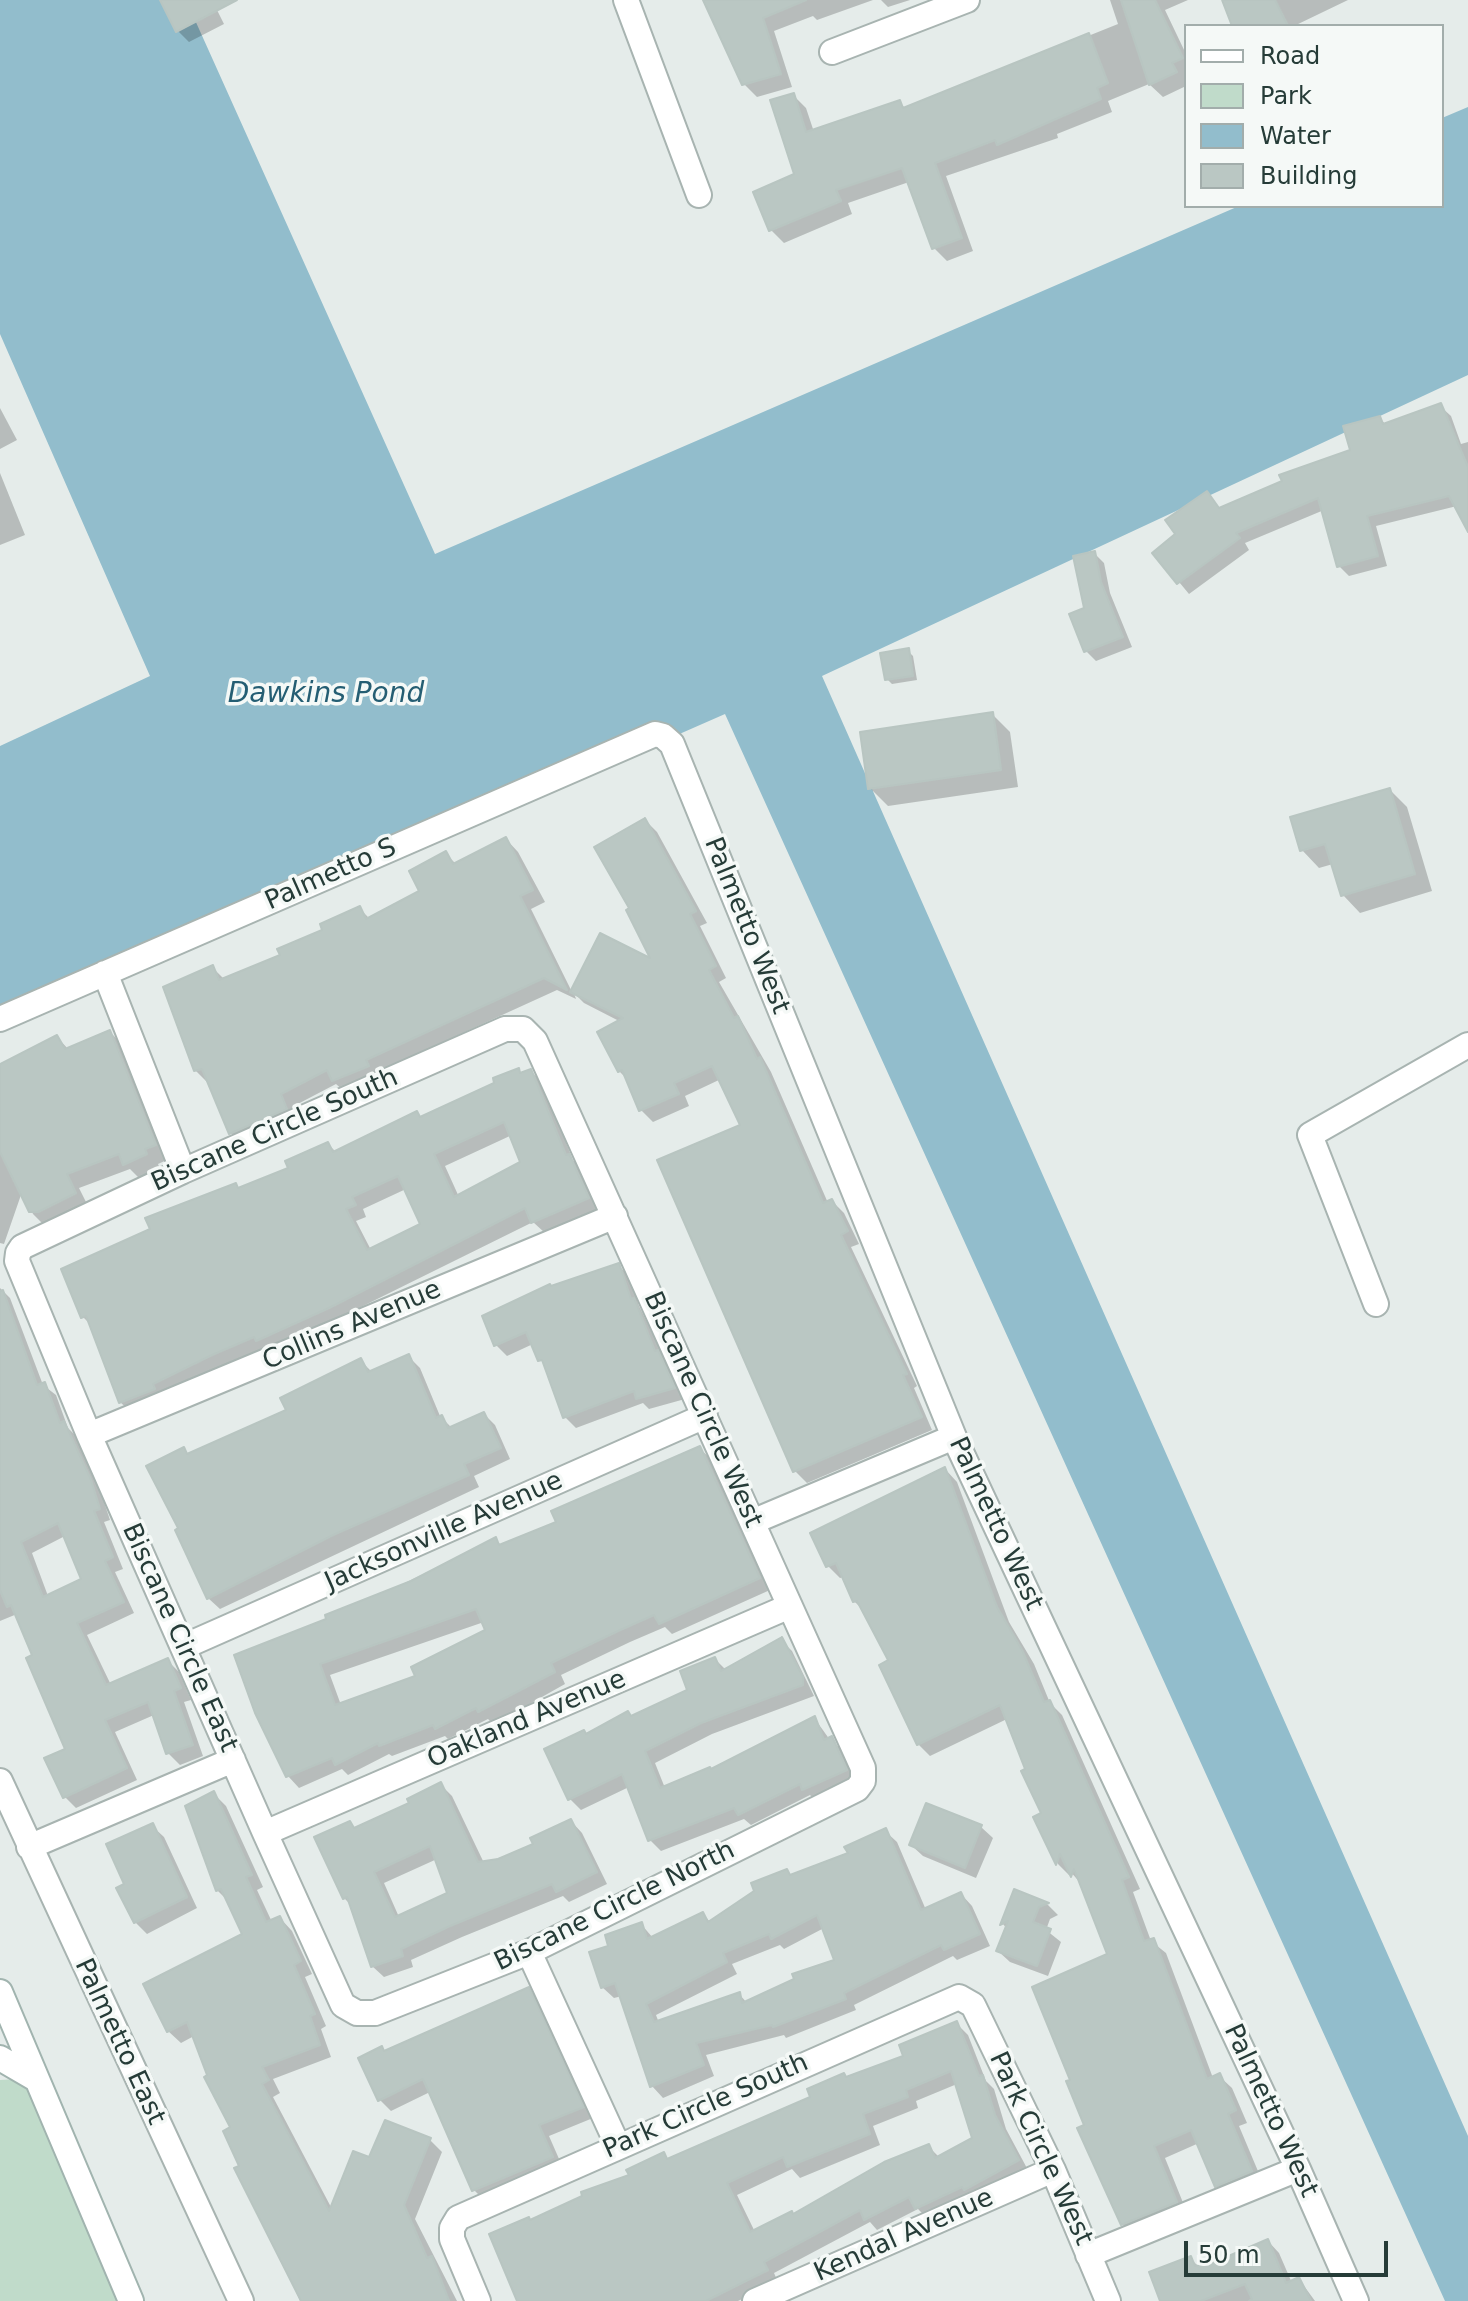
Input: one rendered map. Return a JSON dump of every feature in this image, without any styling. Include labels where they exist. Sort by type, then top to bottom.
[{"type":"street","points":[[626,0],[699,195]]},
{"type":"street","points":[[832,52],[965,0]]},
{"type":"street","name":"Palmetto S","points":[[0,1019],[655,734],[663,736]]},
{"type":"street","name":"Palmetto West","points":[[663,736],[672,744],[954,1437],[1298,2169],[1356,2301]]},
{"type":"street","points":[[105,973],[183,1171]]},
{"type":"street","name":"Biscane Circle South","points":[[18,1253],[22,1247],[183,1171],[505,1029],[523,1029],[535,1041]]},
{"type":"street","name":"Biscane Circle West","points":[[535,1041],[863,1768],[863,1781]]},
{"type":"street","points":[[1376,1304],[1310,1135],[1468,1045]]},
{"type":"street","name":"Collins Avenue","points":[[89,1435],[615,1216]]},
{"type":"street","name":"Biscane Circle East","points":[[18,1253],[17,1261],[89,1435],[265,1833],[343,2005],[357,2013]]},
{"type":"street","name":"Jacksonville Avenue","points":[[183,1647],[705,1416]]},
{"type":"street","points":[[752,1522],[954,1437]]},
{"type":"street","name":"Oakland Avenue","points":[[265,1833],[790,1606]]},
{"type":"street","points":[[29,1847],[233,1760]]},
{"type":"street","name":"Palmetto East","points":[[0,1781],[241,2301]]},
{"type":"street","name":"Biscane Circle North","points":[[357,2013],[375,2013],[529,1952],[857,1789],[863,1781]]},
{"type":"street","points":[[529,1952],[618,2146]]},
{"type":"street","points":[[0,1992],[131,2301]]},
{"type":"street","name":"Park Circle South","points":[[478,2301],[452,2239],[452,2228],[458,2218],[959,1997],[967,1999]]},
{"type":"street","name":"Park Circle West","points":[[967,1999],[1053,2170],[1108,2301]]},
{"type":"street","points":[[0,2058],[34,2078]]},
{"type":"street","points":[[1088,2255],[1298,2169]]},
{"type":"street","name":"Kendal Avenue","points":[[755,2301],[1053,2170]]},
{"type":"green space","points":[[34,2078],[120,2301],[0,2301],[0,2080]]},
{"type":"water","name":"Dawkins Pond","points":[[0,0],[186,0],[435,554],[1234,208],[1444,208],[1444,117],[1468,107],[1468,375],[822,676],[1468,2136],[1468,2301],[1445,2301],[725,714],[0,1032],[0,746],[150,676],[0,334]]},
{"type":"building","points":[[160,0],[237,0],[176,32]]},
{"type":"building","points":[[703,0],[806,0],[763,18],[781,74],[742,85]]},
{"type":"building","points":[[1121,0],[1155,0],[1183,58],[1172,63],[1177,72],[1149,85]]},
{"type":"building","points":[[1222,0],[1275,0],[1287,24],[1231,24]]},
{"type":"building","points":[[1089,33],[1108,83],[1097,88],[1101,99],[997,145],[995,140],[935,163],[962,238],[932,249],[902,168],[836,190],[841,201],[769,231],[753,192],[794,174],[770,100],[794,93],[806,132],[900,100],[903,108]]},
{"type":"building","points":[[1441,403],[1468,467],[1468,532],[1449,496],[1367,516],[1378,556],[1337,567],[1318,498],[1236,533],[1240,538],[1177,584],[1152,553],[1175,534],[1165,520],[1207,491],[1219,508],[1282,481],[1279,475],[1350,450],[1343,426],[1380,416],[1383,424]]},
{"type":"building","points":[[1095,551],[1101,582],[1123,637],[1084,652],[1069,614],[1084,608],[1073,556]]},
{"type":"building","points":[[909,648],[913,676],[885,680],[880,653]]},
{"type":"building","points":[[993,712],[1001,770],[868,789],[860,732]]},
{"type":"building","points":[[1390,788],[1415,874],[1341,896],[1325,844],[1300,851],[1290,817]]},
{"type":"building","points":[[645,818],[696,911],[690,914],[716,966],[709,970],[734,1018],[738,1016],[757,1059],[760,1057],[823,1203],[832,1199],[848,1231],[841,1235],[907,1374],[903,1375],[922,1417],[793,1472],[657,1160],[740,1125],[712,1066],[674,1083],[679,1094],[639,1111],[622,1070],[618,1072],[597,1032],[623,1018],[570,992],[600,933],[650,958],[626,910],[629,908],[594,847]]},
{"type":"building","points":[[506,837],[533,890],[520,896],[567,990],[544,978],[366,1060],[369,1066],[332,1081],[327,1070],[281,1094],[287,1109],[229,1134],[202,1069],[194,1071],[163,987],[213,965],[219,980],[280,955],[277,949],[322,930],[320,924],[360,906],[366,919],[419,891],[409,871],[446,851],[453,864]]},
{"type":"building","points":[[110,1030],[156,1145],[145,1149],[147,1154],[123,1165],[119,1154],[67,1174],[76,1193],[38,1212],[29,1212],[0,1152],[0,1064],[57,1035],[65,1049]]},
{"type":"building","points":[[519,1068],[520,1073],[531,1069],[566,1155],[569,1154],[589,1198],[531,1223],[525,1208],[329,1308],[256,1341],[254,1337],[212,1355],[153,1384],[155,1389],[119,1403],[86,1316],[81,1318],[61,1269],[150,1229],[145,1218],[236,1183],[238,1188],[288,1168],[285,1161],[328,1142],[333,1152],[417,1111],[420,1117],[494,1083],[493,1078]],"holes":[[[504,1122],[520,1162],[454,1197],[434,1154]],[[398,1176],[420,1224],[367,1250],[346,1209],[356,1205],[352,1197]]]},
{"type":"building","points":[[619,1263],[631,1299],[634,1298],[655,1351],[658,1350],[675,1388],[636,1399],[634,1391],[563,1418],[542,1360],[538,1361],[526,1332],[494,1346],[482,1316],[550,1284]]},
{"type":"building","points":[[3,1290],[37,1385],[45,1382],[60,1423],[64,1421],[91,1480],[100,1509],[94,1511],[113,1557],[105,1561],[124,1602],[77,1623],[106,1685],[168,1658],[181,1688],[174,1691],[193,1745],[166,1754],[148,1702],[105,1720],[127,1768],[63,1798],[44,1758],[65,1749],[26,1658],[32,1655],[11,1605],[7,1607],[0,1590],[0,1291]],"holes":[[[58,1523],[81,1579],[43,1597],[21,1542]]]},
{"type":"building","points":[[409,1354],[436,1418],[442,1415],[448,1428],[484,1412],[501,1448],[464,1464],[469,1475],[333,1535],[207,1599],[175,1530],[178,1528],[146,1466],[184,1447],[187,1454],[286,1410],[280,1398],[361,1358],[368,1372]]},
{"type":"building","points":[[700,1446],[760,1578],[659,1624],[654,1615],[618,1631],[551,1663],[555,1672],[478,1712],[476,1708],[435,1729],[433,1725],[379,1746],[378,1743],[335,1765],[332,1758],[286,1777],[255,1713],[234,1655],[411,1581],[496,1537],[499,1545],[556,1522],[551,1511]],"holes":[[[476,1609],[485,1630],[411,1667],[415,1676],[335,1705],[320,1664]]]},
{"type":"building","points":[[945,1467],[997,1607],[1022,1650],[1044,1702],[1050,1700],[1129,1877],[1122,1880],[1144,1941],[1154,1938],[1207,2079],[1220,2073],[1236,2110],[1228,2114],[1252,2171],[1215,2187],[1191,2130],[1154,2146],[1177,2202],[1121,2225],[1077,2128],[1084,2125],[1066,2081],[1070,2080],[1032,1987],[1107,1954],[1074,1869],[1071,1877],[1060,1854],[1056,1865],[1033,1817],[1041,1813],[1021,1771],[1025,1769],[1000,1705],[917,1745],[879,1665],[888,1660],[857,1601],[853,1602],[836,1563],[826,1567],[810,1533]]},
{"type":"building","points":[[782,1637],[803,1677],[803,1685],[701,1723],[645,1751],[660,1788],[711,1769],[815,1716],[824,1740],[832,1736],[847,1770],[802,1790],[800,1784],[738,1815],[734,1808],[648,1841],[622,1774],[568,1800],[544,1749],[584,1730],[586,1734],[628,1711],[631,1716],[687,1690],[680,1671],[715,1657],[721,1671]]},
{"type":"building","points":[[441,1782],[478,1862],[498,1859],[533,1844],[530,1838],[571,1819],[597,1872],[556,1892],[552,1884],[450,1926],[401,1949],[403,1956],[371,1967],[347,1897],[343,1899],[314,1837],[350,1821],[354,1828],[409,1803],[407,1799]],"holes":[[[430,1846],[447,1893],[395,1917],[374,1872]]]},
{"type":"building","points":[[214,1791],[252,1875],[246,1877],[266,1922],[280,1916],[301,1961],[294,1965],[315,2014],[310,2016],[320,2045],[262,2067],[269,2080],[262,2084],[329,2211],[353,2151],[369,2157],[385,2120],[431,2138],[404,2205],[427,2258],[432,2256],[449,2301],[301,2301],[234,2168],[239,2166],[223,2131],[230,2127],[204,2077],[207,2075],[187,2022],[167,2032],[143,1984],[242,1934],[221,1889],[216,1891],[185,1806]]},
{"type":"building","points":[[926,1803],[982,1825],[965,1868],[909,1845]]},
{"type":"building","points":[[153,1823],[187,1897],[134,1923],[116,1888],[124,1884],[106,1844]]},
{"type":"building","points":[[886,1828],[921,1910],[961,1892],[980,1934],[944,1950],[941,1945],[844,1993],[846,1999],[773,2027],[696,2043],[704,2065],[650,2087],[615,1983],[601,1988],[589,1952],[608,1946],[605,1935],[642,1922],[647,1939],[703,1912],[708,1922],[754,1891],[751,1883],[787,1869],[790,1875],[848,1853],[844,1847]],"holes":[[[817,1915],[834,1960],[792,1974],[794,1979],[742,2003],[740,1992],[654,2022],[646,2004],[727,1962],[723,1953],[769,1934],[771,1939]]]},
{"type":"building","points":[[1014,1889],[1049,1903],[1039,1907],[1033,1922],[1051,1929],[1037,1966],[996,1951],[1008,1921],[1000,1925]]},
{"type":"building","points":[[529,1987],[584,2107],[539,2125],[553,2157],[472,2191],[423,2079],[378,2101],[358,2058],[382,2046],[384,2051]]},
{"type":"building","points":[[957,2021],[979,2076],[983,2075],[995,2115],[1019,2160],[964,2190],[962,2187],[915,2209],[909,2197],[864,2220],[860,2210],[764,2262],[768,2270],[706,2301],[517,2301],[489,2234],[529,2217],[530,2220],[582,2196],[581,2192],[629,2175],[626,2170],[664,2152],[667,2159],[810,2097],[807,2089],[844,2073],[846,2077],[903,2056],[899,2045]],"holes":[[[951,2071],[972,2138],[935,2158],[929,2144],[884,2162],[793,2214],[792,2211],[750,2232],[727,2183],[783,2157],[787,2167],[870,2134],[863,2114],[908,2097],[906,2090]]]},
{"type":"building","points":[[1268,2239],[1286,2283],[1299,2277],[1311,2301],[1249,2301],[1252,2299],[1245,2284],[1201,2301],[1160,2301],[1149,2272],[1191,2256],[1195,2266],[1209,2261],[1210,2264]]}]
